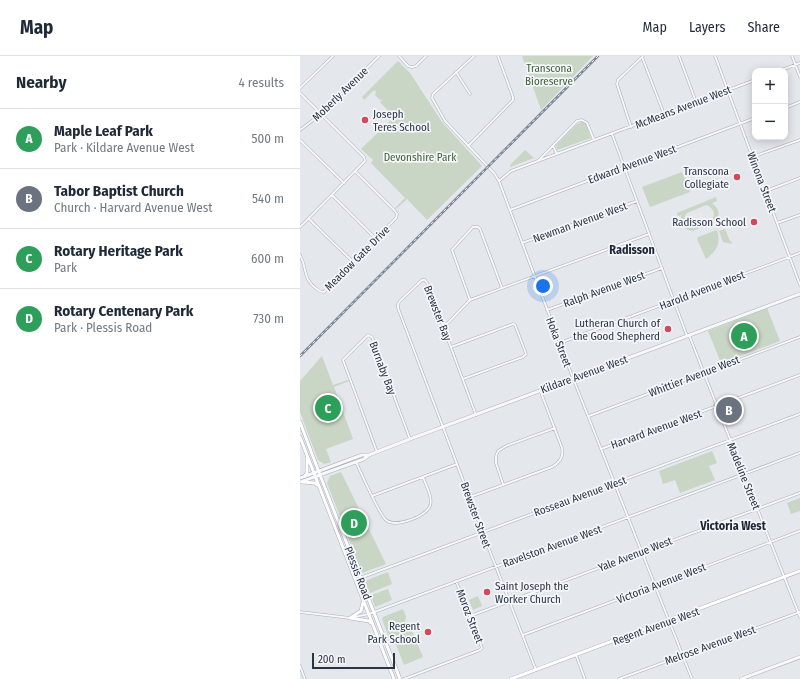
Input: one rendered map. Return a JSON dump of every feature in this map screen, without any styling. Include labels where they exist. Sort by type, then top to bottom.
[{"type":"main road","name":"Plessis Road","points":[[300,422],[400,679]]},
{"type":"main road","name":"Plessis Road","points":[[300,437],[394,679]]},
{"type":"main road","points":[[305,476],[307,473],[307,456]]},
{"type":"main road","points":[[301,482],[315,483],[318,486]]},
{"type":"main road","name":"Regent Avenue West","points":[[511,679],[800,572]]},
{"type":"main road","points":[[350,618],[361,611],[364,600]]},
{"type":"main road","points":[[350,618],[369,621],[373,625]]},
{"type":"street","points":[[300,88],[333,56]]},
{"type":"street","name":"Moberly Avenue","points":[[300,130],[320,114],[379,56]]},
{"type":"street","points":[[399,56],[408,66],[412,67],[416,66],[426,56]]},
{"type":"street","name":"Hoka Street","points":[[474,56],[433,94],[432,98],[445,121],[499,181],[559,343],[692,679]]},
{"type":"street","points":[[468,146],[513,100],[498,56]]},
{"type":"street","points":[[631,127],[617,84],[618,80],[642,56],[664,114]]},
{"type":"street","points":[[679,56],[696,102]]},
{"type":"street","name":"Winona Street","points":[[716,56],[800,285]]},
{"type":"street","points":[[792,56],[800,77]]},
{"type":"street","points":[[788,68],[800,63]]},
{"type":"street","points":[[456,72],[470,94]]},
{"type":"street","name":"McMeans Avenue West","points":[[612,134],[752,81]]},
{"type":"street","points":[[300,92],[364,157],[365,162],[300,227]]},
{"type":"street","points":[[788,107],[800,102]]},
{"type":"street","name":"Edward Avenue West","points":[[510,210],[752,119]]},
{"type":"street","points":[[538,161],[575,123],[580,120],[587,123],[594,141]]},
{"type":"street","points":[[499,181],[511,171],[612,134]]},
{"type":"street","name":"Madeline Street","points":[[612,134],[674,300],[800,617]]},
{"type":"street","points":[[300,140],[344,183]]},
{"type":"street","points":[[752,157],[800,140]]},
{"type":"street","points":[[553,146],[557,154]]},
{"type":"street","name":"Meadow Gate Drive","points":[[300,255],[305,266],[308,280],[321,292],[325,291],[394,221],[397,214],[356,172]]},
{"type":"street","points":[[766,191],[800,178]]},
{"type":"street","points":[[332,195],[376,238]]},
{"type":"street","name":"Newman Avenue West","points":[[522,243],[637,201]]},
{"type":"street","points":[[777,223],[800,215]]},
{"type":"street","points":[[309,219],[353,262]]},
{"type":"street","points":[[470,300],[452,250],[473,227],[476,226],[480,230],[502,288]]},
{"type":"street","points":[[444,327],[470,300],[649,234]]},
{"type":"street","name":"Harold Avenue West","points":[[559,343],[800,253]]},
{"type":"street","name":"Ralph Avenue West","points":[[547,310],[662,268]]},
{"type":"street","name":"Brewster Bay","points":[[443,427],[398,308],[400,301],[422,280],[425,280],[427,283],[476,415]]},
{"type":"street","name":"Kildare Avenue West","points":[[301,482],[540,390],[800,294]]},
{"type":"street","points":[[451,347],[513,324],[515,325],[525,351],[526,354],[523,356],[463,379]]},
{"type":"street","name":"Burnaby Bay","points":[[377,452],[343,360],[368,335],[372,337],[410,439]]},
{"type":"street","name":"Whittier Avenue West","points":[[589,416],[800,337]]},
{"type":"street","name":"Harvard Avenue West","points":[[601,449],[800,375]]},
{"type":"street","points":[[470,497],[552,467],[560,461],[563,452],[540,390]]},
{"type":"street","name":"Rosseau Avenue West","points":[[360,578],[800,414]]},
{"type":"street","name":"Brewster Street","points":[[443,427],[536,670]]},
{"type":"street","points":[[503,484],[496,463],[498,451],[506,446],[554,428]]},
{"type":"street","name":"Ravelston Avenue West","points":[[300,612],[350,618],[368,614],[800,453]]},
{"type":"street","name":"Kildare Avenue West","points":[[300,478],[362,455],[369,455]]},
{"type":"street","points":[[356,462],[380,512],[387,521],[395,524],[423,514],[429,508],[430,496],[423,477]]},
{"type":"street","points":[[372,496],[457,464]]},
{"type":"street","name":"Yale Avenue West","points":[[470,616],[800,493]]},
{"type":"street","name":"Victoria Avenue West","points":[[523,635],[800,531]]},
{"type":"street","name":"Moroz Street","points":[[404,679],[480,650],[482,646],[456,581]]},
{"type":"street","name":"Melrose Avenue West","points":[[619,679],[799,612]]},
{"type":"street","points":[[576,655],[585,679]]},
{"type":"street","points":[[741,679],[800,657]]},
{"type":"street","points":[[300,666],[305,679]]},
{"type":"green space","name":"Transcona Bioreserve","points":[[522,56],[593,56],[541,110]]},
{"type":"green space","name":"Devonshire Park","points":[[398,61],[410,73],[442,122],[482,166],[427,220],[407,199],[396,209],[395,208],[405,198],[371,163],[373,160],[361,149],[394,117],[380,102],[383,99],[380,100],[375,95],[376,92],[374,90],[364,100],[362,97]]},
{"type":"green space","points":[[582,122],[586,124],[591,138],[557,150],[556,145],[577,124]]},
{"type":"green space","points":[[525,150],[534,158],[510,167],[510,165]]},
{"type":"green space","points":[[682,172],[690,192],[650,207],[642,187]]},
{"type":"green space","points":[[716,197],[717,201],[712,203],[719,213],[717,218],[709,224],[693,231],[683,226],[681,215],[678,216],[677,213]],"holes":[[[706,205],[709,206],[714,212],[712,220],[692,227],[687,225],[684,219],[687,213]]]},
{"type":"green space","points":[[725,229],[732,244],[723,242],[719,231]]},
{"type":"green space","points":[[717,230],[719,239],[717,246],[713,253],[706,259],[697,239],[698,237]]},
{"type":"green space","points":[[767,308],[780,341],[721,363],[708,331]]},
{"type":"green space","points":[[322,356],[333,385],[348,380],[349,381],[334,387],[353,439],[326,449],[331,462],[324,464],[318,460],[300,412],[300,381]]},
{"type":"green space","points":[[712,451],[717,463],[709,466],[715,480],[680,493],[675,480],[663,484],[659,471]]},
{"type":"green space","points":[[341,472],[386,564],[362,573],[327,483],[330,476]]},
{"type":"green space","points":[[800,498],[800,511],[791,514],[787,503]]},
{"type":"green space","points":[[388,572],[392,584],[370,593],[365,581]]},
{"type":"green space","points":[[388,589],[392,600],[375,607],[371,595]]},
{"type":"green space","points":[[478,596],[482,606],[473,610],[469,600]]},
{"type":"green space","points":[[403,609],[406,617],[405,623],[408,622],[423,657],[404,665],[393,637],[389,638],[382,619],[383,617]]},
{"type":"railway","points":[[300,356],[598,56]]},
{"type":"place","name":"Joseph Teres School","points":[[365,120]]},
{"type":"place","name":"Transcona Collegiate","points":[[737,177]]},
{"type":"place","name":"Radisson School","points":[[754,222]]},
{"type":"place","name":"Lutheran Church of the Good Shepherd","points":[[668,329]]},
{"type":"place","name":"Maple Leaf Park","points":[[744,336]]},
{"type":"place","name":"Rotary Heritage Park","points":[[328,408]]},
{"type":"place","name":"Tabor Baptist Church","points":[[729,410]]},
{"type":"place","name":"Rotary Centenary Park","points":[[354,523]]},
{"type":"place","name":"Saint Joseph the Worker Church","points":[[487,592]]},
{"type":"place","name":"Regent Park School","points":[[428,632]]},
{"type":"district","name":"Radisson","points":[[632,250]]},
{"type":"district","name":"Victoria West","points":[[733,526]]}]
